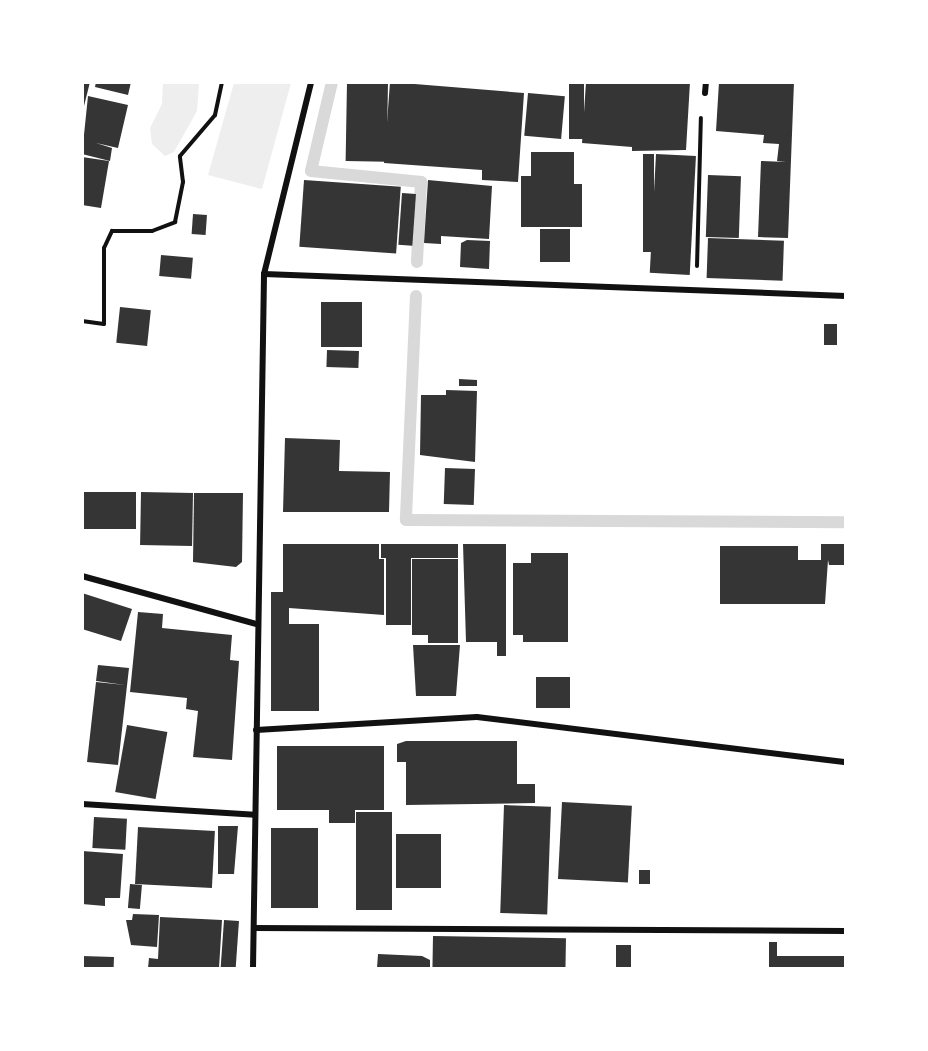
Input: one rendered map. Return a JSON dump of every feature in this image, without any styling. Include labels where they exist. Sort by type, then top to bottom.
[{"type":"street","points":[[254,969],[256,624],[264,274],[311,82]]},
{"type":"street","points":[[705,93],[706,82]]},
{"type":"street","points":[[264,274],[846,296]]},
{"type":"street","points":[[82,576],[256,624]]},
{"type":"street","points":[[256,730],[477,717],[846,762]]},
{"type":"street","points":[[82,804],[255,815]]},
{"type":"street","points":[[254,928],[846,931]]},
{"type":"path","points":[[82,321],[104,324],[104,248],[112,231],[152,231],[175,222],[183,182],[180,156],[215,115],[222,82]]},
{"type":"path","points":[[697,291],[705,93]]},
{"type":"shaded area","points":[[163,83],[199,83],[197,111],[174,152],[165,156],[152,144],[150,128],[162,104]]},
{"type":"shaded area","points":[[234,83],[291,83],[262,189],[208,175]]},
{"type":"building","points":[[82,82],[90,82],[83,110],[82,110]]},
{"type":"building","points":[[96,82],[131,82],[128,95],[95,87]]},
{"type":"building","points":[[347,82],[388,83],[387,162],[346,161]]},
{"type":"building","points":[[390,82],[524,93],[518,182],[482,180],[482,170],[384,163]]},
{"type":"building","points":[[569,82],[584,82],[584,139],[569,139]]},
{"type":"building","points":[[586,82],[690,82],[686,150],[632,151],[632,147],[582,143]]},
{"type":"building","points":[[719,82],[794,82],[788,238],[758,237],[761,161],[786,162],[777,161],[779,144],[763,143],[764,135],[716,131]]},
{"type":"building","points":[[528,93],[565,96],[561,139],[524,136]]},
{"type":"building","points":[[88,96],[128,105],[118,148],[96,143],[112,148],[110,161],[82,154]]},
{"type":"building","points":[[531,152],[574,152],[574,184],[582,184],[582,227],[521,227],[521,176],[531,176]]},
{"type":"building","points":[[643,154],[654,154],[654,252],[643,252]]},
{"type":"building","points":[[656,154],[696,156],[690,275],[650,273]]},
{"type":"building","points":[[82,157],[109,161],[101,208],[82,205]]},
{"type":"building","points":[[708,175],[741,176],[739,238],[706,237]]},
{"type":"building","points":[[304,180],[401,187],[396,254],[299,247]]},
{"type":"building","points":[[428,180],[492,186],[489,239],[441,236],[441,244],[424,243]]},
{"type":"building","points":[[402,193],[416,194],[412,246],[398,245]]},
{"type":"building","points":[[193,214],[207,215],[206,235],[192,234]]},
{"type":"building","points":[[540,229],[570,229],[570,262],[540,262]]},
{"type":"building","points":[[708,238],[784,241],[783,281],[707,278]]},
{"type":"building","points":[[467,240],[490,241],[489,269],[460,267],[461,243]]},
{"type":"building","points":[[161,255],[193,258],[191,279],[159,276]]},
{"type":"building","points":[[321,302],[362,302],[362,347],[321,347]]},
{"type":"building","points":[[120,307],[151,310],[147,346],[116,343]]},
{"type":"building","points":[[824,324],[837,324],[837,345],[824,345]]},
{"type":"building","points":[[327,350],[359,351],[358,368],[326,367]]},
{"type":"building","points":[[459,379],[477,380],[477,386],[459,386]]},
{"type":"building","points":[[446,390],[477,391],[475,462],[420,455],[421,395],[446,395]]},
{"type":"building","points":[[285,438],[340,440],[339,471],[390,472],[389,512],[283,512]]},
{"type":"building","points":[[445,468],[475,469],[474,505],[444,504]]},
{"type":"building","points":[[82,492],[136,492],[136,529],[82,529]]},
{"type":"building","points":[[141,492],[193,493],[192,546],[140,545]]},
{"type":"building","points":[[194,493],[243,493],[242,562],[236,567],[193,562]]},
{"type":"building","points":[[283,544],[379,544],[379,559],[384,559],[384,615],[289,608],[289,624],[319,624],[319,711],[271,711],[271,592],[283,592]]},
{"type":"building","points":[[381,544],[458,544],[458,558],[411,558],[411,625],[386,625],[386,558],[381,558]]},
{"type":"building","points":[[463,544],[506,544],[506,656],[497,656],[497,642],[466,642]]},
{"type":"building","points":[[821,544],[846,544],[846,565],[829,565],[828,560],[825,604],[720,604],[720,546],[798,546],[798,560],[821,560]]},
{"type":"building","points":[[531,553],[568,553],[568,642],[523,642],[523,635],[513,635],[513,563],[531,563]]},
{"type":"building","points":[[412,559],[458,559],[458,643],[428,643],[428,635],[412,635]]},
{"type":"building","points":[[82,593],[132,609],[121,641],[82,629]]},
{"type":"building","points":[[138,612],[163,614],[162,628],[232,635],[230,660],[239,661],[232,760],[193,757],[198,711],[186,709],[187,698],[130,692]]},
{"type":"building","points":[[413,645],[460,645],[456,696],[416,696]]},
{"type":"building","points":[[98,665],[129,668],[118,765],[87,762],[96,682],[125,685],[96,681]]},
{"type":"building","points":[[536,677],[570,677],[570,708],[536,708]]},
{"type":"building","points":[[127,725],[167,732],[156,799],[115,792]]},
{"type":"building","points":[[406,741],[517,741],[517,784],[535,784],[535,803],[406,805],[406,762],[397,762],[397,744]]},
{"type":"building","points":[[277,746],[384,746],[384,810],[355,810],[355,823],[329,823],[329,810],[277,810]]},
{"type":"building","points":[[562,802],[632,806],[628,883],[558,879]]},
{"type":"building","points":[[504,805],[551,807],[547,915],[500,913]]},
{"type":"building","points":[[356,812],[392,812],[392,910],[356,910]]},
{"type":"building","points":[[94,817],[127,819],[125,850],[92,848]]},
{"type":"building","points":[[218,826],[238,826],[234,874],[218,874]]},
{"type":"building","points":[[138,827],[215,831],[212,888],[135,884]]},
{"type":"building","points":[[271,828],[318,828],[318,908],[271,908]]},
{"type":"building","points":[[396,834],[441,834],[441,888],[396,888]]},
{"type":"building","points":[[82,851],[123,854],[120,898],[105,898],[105,906],[82,904]]},
{"type":"building","points":[[639,870],[650,870],[650,884],[639,884]]},
{"type":"building","points":[[130,884],[142,885],[140,909],[128,908]]},
{"type":"building","points":[[133,914],[159,915],[157,947],[131,945],[126,920],[132,920]]},
{"type":"building","points":[[160,917],[222,920],[219,968],[148,968],[149,958],[158,959]]},
{"type":"building","points":[[224,920],[239,921],[236,968],[221,968]]},
{"type":"building","points":[[433,936],[566,938],[565,968],[432,968]]},
{"type":"building","points":[[769,942],[777,942],[777,956],[846,956],[846,968],[769,968]]},
{"type":"building","points":[[616,945],[631,945],[631,968],[616,968]]},
{"type":"building","points":[[378,954],[422,956],[430,960],[430,968],[377,968]]},
{"type":"building","points":[[82,956],[114,957],[114,968],[82,968]]},
{"type":"waterway","points":[[332,82],[311,171],[421,182],[417,262]]},
{"type":"waterway","points":[[416,296],[406,520],[846,522]]}]
